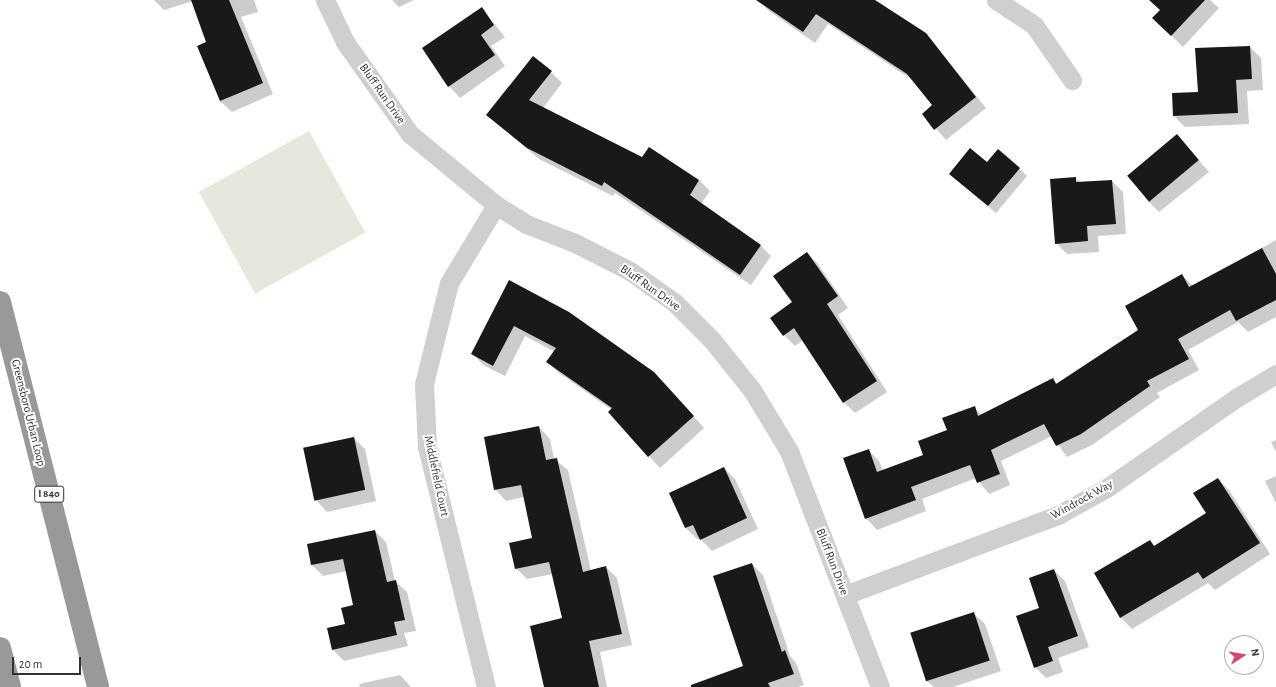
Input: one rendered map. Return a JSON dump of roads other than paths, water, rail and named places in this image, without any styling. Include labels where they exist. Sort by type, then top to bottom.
[{"type":"highway","name":"Greensboro Urban Loop","points":[[0,302],[98,687]]},
{"type":"highway","points":[[0,648],[10,687]]},
{"type":"street","name":"Bluff Run Drive","points":[[325,0],[345,42],[410,134],[496,205],[526,224],[575,243],[630,272],[675,303],[712,340],[752,390],[789,451],[880,687]]},
{"type":"street","points":[[996,0],[1034,25],[1072,80]]},
{"type":"street","name":"Middlefield Court","points":[[486,687],[427,446],[424,384],[449,283],[496,205]]},
{"type":"street","name":"Windrock Way","points":[[845,595],[1058,515],[1108,487],[1236,398],[1276,374]]}]
